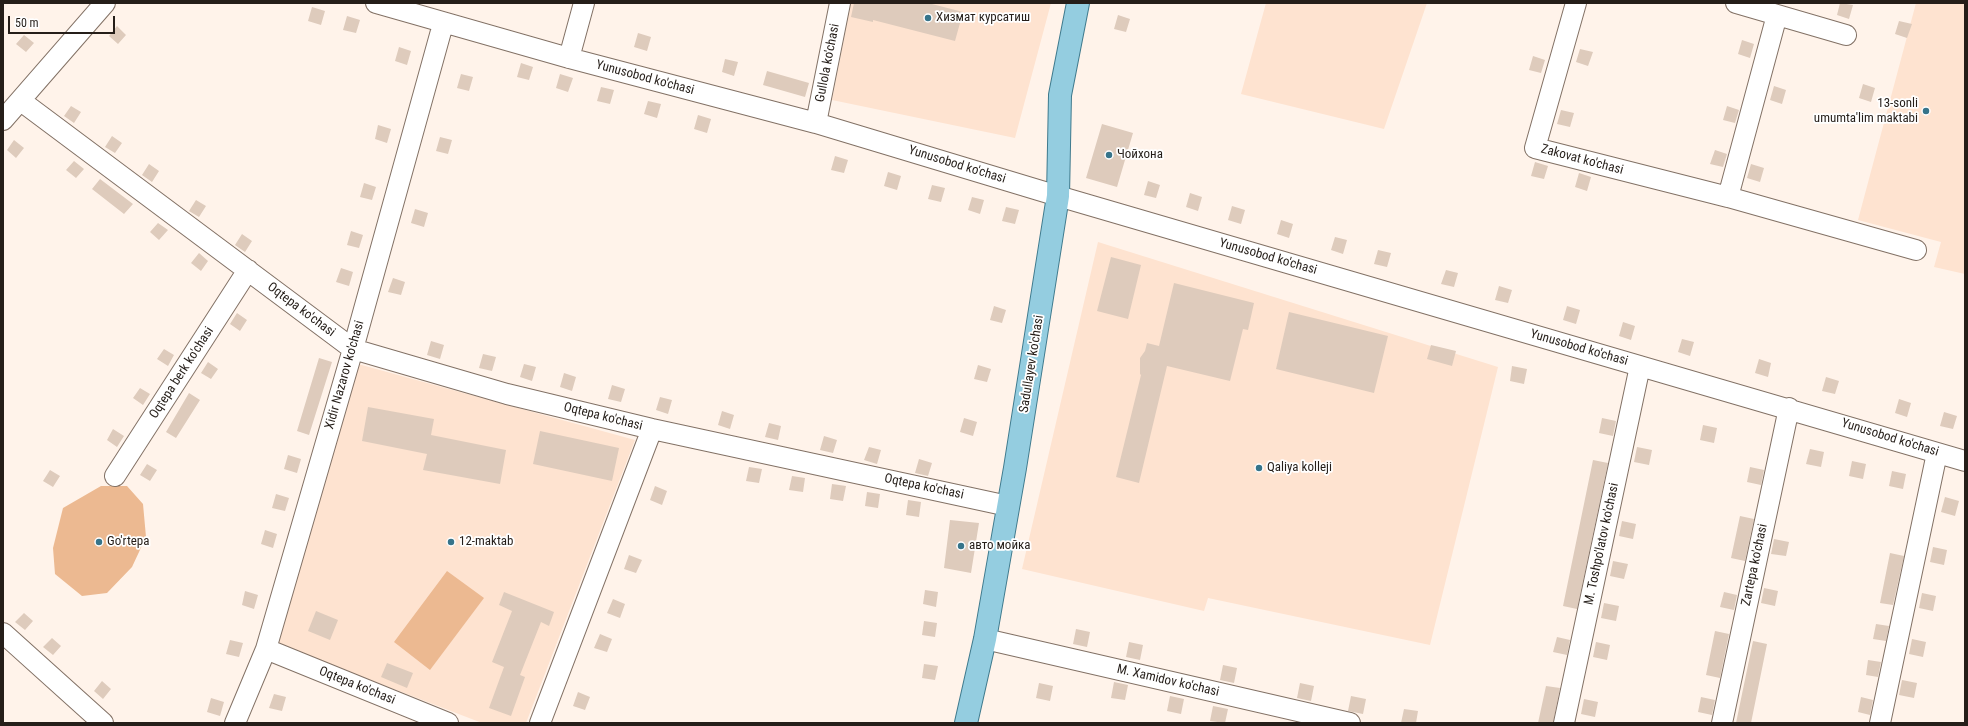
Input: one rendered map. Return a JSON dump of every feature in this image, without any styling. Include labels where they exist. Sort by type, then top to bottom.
[{"type":"main road","name":"Sadullayev ko'chasi","points":[[966,723],[985,639],[1058,196],[1060,95],[1078,3]]},
{"type":"street","points":[[3,120],[105,3]]},
{"type":"street","name":"Yunusobod ko'chasi","points":[[376,3],[444,24],[816,123],[1058,196],[1965,460]]},
{"type":"street","points":[[570,58],[584,3]]},
{"type":"street","name":"Gullola ko'chasi","points":[[816,123],[840,3]]},
{"type":"street","name":"Zakovat ko'chasi","points":[[1576,3],[1534,148],[1728,197],[1916,250]]},
{"type":"street","points":[[1736,3],[1846,35]]},
{"type":"street","points":[[1728,197],[1777,15]]},
{"type":"street","name":"Xidir Nazarov ko'chasi","points":[[235,723],[266,649],[353,349],[444,24]]},
{"type":"street","name":"Oqtepa ko'chasi","points":[[20,101],[353,349],[507,394],[652,428],[1008,506]]},
{"type":"street","name":"Oqtepa berk ko'chasi","points":[[115,476],[248,270]]},
{"type":"street","name":"M. Toshpo'latov ko'chasi","points":[[1564,723],[1640,366]]},
{"type":"street","name":"Zartepa ko'chasi","points":[[1722,723],[1789,408]]},
{"type":"street","name":"Oqtepa ko'chasi","points":[[540,723],[652,428]]},
{"type":"street","points":[[1880,723],[1937,453]]},
{"type":"street","points":[[3,633],[102,723]]},
{"type":"street","name":"M. Xamidov ko'chasi","points":[[985,639],[1350,723]]},
{"type":"street","name":"Oqtepa ko'chasi","points":[[266,649],[448,723]]},
{"type":"shaded area","points":[[851,3],[1051,3],[1015,138],[832,100]]},
{"type":"shaded area","points":[[1266,3],[1427,3],[1384,129],[1241,94]]},
{"type":"shaded area","name":"13-sonli umumta'lim maktabi","points":[[1916,3],[1965,3],[1965,274],[1934,267],[1941,242],[1858,220]]},
{"type":"shaded area","name":"Qaliya kolleji","points":[[1098,242],[1498,367],[1430,645],[1208,598],[1204,611],[1022,569]]},
{"type":"shaded area","name":"12-maktab","points":[[358,364],[635,440],[526,723],[482,723],[277,644]]},
{"type":"shaded area","name":"Go'rtepa","points":[[101,486],[127,486],[143,504],[146,537],[132,567],[107,593],[82,596],[55,574],[53,548],[63,508]]},
{"type":"shaded area","points":[[447,571],[484,598],[430,670],[394,642]]},
{"type":"building","name":"Хизмат курсатиш","points":[[854,3],[928,3],[963,12],[955,41],[873,20],[873,22],[851,17]]},
{"type":"building","points":[[1840,3],[1853,5],[1849,19],[1837,15]]},
{"type":"building","points":[[312,7],[325,11],[321,25],[308,21]]},
{"type":"building","points":[[1118,15],[1130,19],[1126,32],[1114,29]]},
{"type":"building","points":[[347,16],[360,20],[356,33],[343,30]]},
{"type":"building","points":[[1899,21],[1912,24],[1907,38],[1895,34]]},
{"type":"building","points":[[117,26],[126,35],[118,44],[109,36]]},
{"type":"building","points":[[638,33],[651,37],[647,51],[634,47]]},
{"type":"building","points":[[24,35],[34,43],[26,52],[16,44]]},
{"type":"building","points":[[1742,40],[1754,44],[1750,58],[1738,54]]},
{"type":"building","points":[[399,47],[411,51],[407,65],[395,61]]},
{"type":"building","points":[[1580,49],[1593,52],[1588,66],[1576,62]]},
{"type":"building","points":[[1533,56],[1545,60],[1541,73],[1529,70]]},
{"type":"building","points":[[725,59],[738,62],[734,76],[722,72]]},
{"type":"building","points":[[521,63],[533,67],[529,80],[517,77]]},
{"type":"building","points":[[767,71],[809,83],[805,97],[763,85]]},
{"type":"building","points":[[461,74],[473,77],[469,91],[457,88]]},
{"type":"building","points":[[560,74],[573,78],[568,92],[556,88]]},
{"type":"building","points":[[1863,84],[1875,88],[1871,102],[1859,98]]},
{"type":"building","points":[[1774,86],[1786,90],[1782,104],[1770,100]]},
{"type":"building","points":[[601,87],[614,90],[610,104],[597,101]]},
{"type":"building","points":[[648,101],[661,104],[657,118],[644,114]]},
{"type":"building","points":[[71,106],[81,112],[74,123],[64,116]]},
{"type":"building","points":[[1727,106],[1739,110],[1735,123],[1723,120]]},
{"type":"building","points":[[1561,110],[1574,113],[1570,127],[1557,124]]},
{"type":"building","points":[[698,115],[711,119],[707,133],[694,129]]},
{"type":"building","name":"Чойхона","points":[[1102,124],[1133,133],[1117,187],[1086,178]]},
{"type":"building","points":[[378,125],[391,129],[387,143],[375,139]]},
{"type":"building","points":[[112,136],[122,143],[115,153],[105,147]]},
{"type":"building","points":[[440,137],[452,140],[448,154],[436,151]]},
{"type":"building","points":[[14,140],[24,148],[16,158],[7,150]]},
{"type":"building","points":[[1715,150],[1727,154],[1723,167],[1710,164]]},
{"type":"building","points":[[835,156],[848,160],[844,173],[831,170]]},
{"type":"building","points":[[74,161],[84,169],[76,178],[66,170]]},
{"type":"building","points":[[1535,162],[1548,166],[1544,179],[1531,176]]},
{"type":"building","points":[[149,164],[159,171],[152,182],[142,175]]},
{"type":"building","points":[[1751,164],[1764,168],[1760,182],[1747,178]]},
{"type":"building","points":[[888,172],[901,176],[897,190],[884,186]]},
{"type":"building","points":[[1579,173],[1591,177],[1587,191],[1575,187]]},
{"type":"building","points":[[100,179],[133,204],[124,214],[92,189]]},
{"type":"building","points":[[1148,181],[1160,185],[1156,198],[1144,195]]},
{"type":"building","points":[[364,183],[376,187],[372,200],[360,197]]},
{"type":"building","points":[[932,185],[945,188],[941,202],[928,199]]},
{"type":"building","points":[[1190,193],[1202,197],[1198,211],[1186,207]]},
{"type":"building","points":[[972,197],[984,200],[980,214],[968,210]]},
{"type":"building","points":[[196,200],[206,206],[199,217],[189,211]]},
{"type":"building","points":[[1232,206],[1245,210],[1241,224],[1228,220]]},
{"type":"building","points":[[1006,207],[1019,210],[1015,224],[1002,221]]},
{"type":"building","points":[[415,209],[428,213],[424,227],[411,223]]},
{"type":"building","points":[[1281,220],[1293,224],[1289,238],[1277,234]]},
{"type":"building","points":[[158,223],[168,230],[159,240],[150,232]]},
{"type":"building","points":[[351,231],[363,235],[359,248],[347,245]]},
{"type":"building","points":[[242,234],[252,241],[245,252],[235,245]]},
{"type":"building","points":[[1335,237],[1347,240],[1343,254],[1331,250]]},
{"type":"building","points":[[1378,250],[1391,253],[1387,267],[1374,264]]},
{"type":"building","points":[[199,253],[208,261],[201,271],[191,263]]},
{"type":"building","points":[[1111,257],[1141,265],[1128,319],[1097,311]]},
{"type":"building","points":[[341,268],[353,272],[349,286],[336,282]]},
{"type":"building","points":[[1446,270],[1458,273],[1454,287],[1441,284]]},
{"type":"building","points":[[393,278],[405,282],[401,295],[388,292]]},
{"type":"building","points":[[1174,283],[1254,303],[1248,330],[1243,329],[1230,381],[1167,366],[1139,483],[1116,477],[1141,375],[1140,358],[1145,351],[1147,343],[1159,346]]},
{"type":"building","points":[[1499,286],[1512,290],[1508,303],[1495,300]]},
{"type":"building","points":[[994,306],[1006,310],[1002,323],[990,320]]},
{"type":"building","points":[[1567,306],[1580,310],[1576,324],[1563,320]]},
{"type":"building","points":[[1289,312],[1388,336],[1374,393],[1276,369]]},
{"type":"building","points":[[237,313],[247,320],[240,331],[230,324]]},
{"type":"building","points":[[1623,322],[1635,326],[1631,340],[1619,336]]},
{"type":"building","points":[[1682,339],[1694,342],[1690,356],[1678,352]]},
{"type":"building","points":[[431,341],[444,345],[440,359],[427,355]]},
{"type":"building","points":[[1431,345],[1456,351],[1452,366],[1427,359]]},
{"type":"building","points":[[164,349],[174,355],[168,366],[157,359]]},
{"type":"building","points":[[483,354],[496,357],[492,371],[479,368]]},
{"type":"building","points":[[319,358],[332,362],[309,435],[297,431]]},
{"type":"building","points":[[1759,359],[1771,363],[1768,377],[1755,373]]},
{"type":"building","points":[[208,362],[218,369],[211,379],[201,373]]},
{"type":"building","points":[[524,364],[536,367],[532,381],[520,377]]},
{"type":"building","points":[[978,365],[991,369],[987,382],[974,379]]},
{"type":"building","points":[[1512,366],[1527,369],[1524,384],[1510,381]]},
{"type":"building","points":[[564,373],[576,377],[572,391],[560,387]]},
{"type":"building","points":[[1826,377],[1839,381],[1835,394],[1822,391]]},
{"type":"building","points":[[612,385],[625,389],[621,402],[608,399]]},
{"type":"building","points":[[140,388],[150,394],[143,405],[133,398]]},
{"type":"building","points":[[189,393],[200,400],[176,438],[166,432]]},
{"type":"building","points":[[660,397],[672,400],[668,414],[656,410]]},
{"type":"building","points":[[1899,399],[1911,403],[1907,417],[1895,413]]},
{"type":"building","points":[[368,407],[434,419],[431,435],[506,450],[500,484],[423,470],[427,454],[362,441]]},
{"type":"building","points":[[722,411],[734,415],[730,429],[718,425]]},
{"type":"building","points":[[1944,412],[1957,416],[1953,429],[1940,426]]},
{"type":"building","points":[[964,418],[977,422],[973,436],[960,432]]},
{"type":"building","points":[[1602,418],[1616,421],[1613,436],[1599,433]]},
{"type":"building","points":[[769,423],[781,426],[778,440],[765,437]]},
{"type":"building","points":[[1703,425],[1717,428],[1714,443],[1700,440]]},
{"type":"building","points":[[113,429],[124,436],[117,447],[107,440]]},
{"type":"building","points":[[540,431],[619,448],[612,481],[533,464]]},
{"type":"building","points":[[824,436],[837,440],[833,453],[820,450]]},
{"type":"building","points":[[869,447],[881,450],[877,464],[864,460]]},
{"type":"building","points":[[1637,447],[1652,450],[1649,465],[1634,462]]},
{"type":"building","points":[[1810,449],[1824,452],[1821,467],[1806,464]]},
{"type":"building","points":[[288,455],[301,459],[297,473],[284,469]]},
{"type":"building","points":[[919,459],[932,463],[928,476],[915,473]]},
{"type":"building","points":[[1593,460],[1608,463],[1577,609],[1563,606]]},
{"type":"building","points":[[1852,461],[1866,464],[1863,479],[1849,476]]},
{"type":"building","points":[[147,464],[157,470],[150,481],[140,475]]},
{"type":"building","points":[[749,467],[762,469],[759,483],[746,481]]},
{"type":"building","points":[[1750,467],[1764,470],[1761,485],[1747,482]]},
{"type":"building","points":[[50,470],[60,476],[53,487],[43,481]]},
{"type":"building","points":[[1892,471],[1906,474],[1903,489],[1889,486]]},
{"type":"building","points":[[792,476],[805,478],[803,492],[789,490]]},
{"type":"building","points":[[832,484],[846,486],[843,501],[830,499]]},
{"type":"building","points":[[655,486],[667,491],[662,505],[650,500]]},
{"type":"building","points":[[867,492],[880,494],[878,508],[865,506]]},
{"type":"building","points":[[276,494],[289,498],[285,511],[272,508]]},
{"type":"building","points":[[1945,497],[1959,501],[1955,516],[1941,512]]},
{"type":"building","points":[[908,500],[921,502],[919,517],[906,515]]},
{"type":"building","points":[[1740,516],[1754,519],[1745,561],[1731,558]]},
{"type":"building","name":"авто мойка","points":[[950,520],[979,523],[971,573],[944,568]]},
{"type":"building","points":[[1622,521],[1636,524],[1633,539],[1619,536]]},
{"type":"building","points":[[265,530],[277,534],[273,548],[261,544]]},
{"type":"building","points":[[1774,539],[1789,542],[1786,556],[1771,554]]},
{"type":"building","points":[[1933,547],[1947,550],[1944,565],[1930,562]]},
{"type":"building","points":[[1890,553],[1904,556],[1893,605],[1880,603]]},
{"type":"building","points":[[629,555],[642,560],[636,573],[624,569]]},
{"type":"building","points":[[1613,561],[1628,564],[1624,579],[1610,576]]},
{"type":"building","points":[[1764,588],[1778,591],[1775,606],[1761,603]]},
{"type":"building","points":[[925,590],[938,592],[936,607],[923,604]]},
{"type":"building","points":[[245,591],[258,595],[254,609],[242,605]]},
{"type":"building","points":[[504,592],[554,612],[549,626],[541,622],[520,675],[525,677],[511,716],[489,708],[504,667],[492,662],[512,611],[499,605]]},
{"type":"building","points":[[1724,592],[1737,595],[1734,610],[1720,607]]},
{"type":"building","points":[[1922,593],[1936,596],[1933,611],[1919,608]]},
{"type":"building","points":[[613,599],[625,604],[620,618],[607,613]]},
{"type":"building","points":[[1604,603],[1619,606],[1616,621],[1601,618]]},
{"type":"building","points":[[316,611],[338,620],[330,640],[308,631]]},
{"type":"building","points":[[24,613],[33,621],[25,630],[15,622]]},
{"type":"building","points":[[924,621],[937,623],[935,637],[922,635]]},
{"type":"building","points":[[1876,624],[1889,626],[1886,641],[1873,639]]},
{"type":"building","points":[[1076,629],[1090,632],[1087,647],[1073,644]]},
{"type":"building","points":[[1715,631],[1729,634],[1720,678],[1706,675]]},
{"type":"building","points":[[600,634],[612,639],[607,652],[594,648]]},
{"type":"building","points":[[1557,637],[1570,640],[1567,655],[1553,652]]},
{"type":"building","points":[[52,638],[61,646],[53,655],[43,647]]},
{"type":"building","points":[[1912,639],[1926,642],[1923,657],[1909,654]]},
{"type":"building","points":[[230,640],[243,643],[239,657],[226,654]]},
{"type":"building","points":[[1753,641],[1767,644],[1751,723],[1736,723]]},
{"type":"building","points":[[1129,642],[1143,645],[1140,660],[1126,657]]},
{"type":"building","points":[[1596,642],[1610,645],[1607,660],[1593,657]]},
{"type":"building","points":[[1868,660],[1881,662],[1878,677],[1866,675]]},
{"type":"building","points":[[387,663],[413,673],[407,688],[381,677]]},
{"type":"building","points":[[924,664],[938,666],[935,680],[922,678]]},
{"type":"building","points":[[1223,665],[1237,668],[1234,683],[1220,680]]},
{"type":"building","points":[[1902,680],[1917,683],[1914,698],[1899,695]]},
{"type":"building","points":[[102,681],[111,689],[103,699],[94,691]]},
{"type":"building","points":[[1114,682],[1128,685],[1125,700],[1111,698]]},
{"type":"building","points":[[1039,683],[1053,686],[1050,701],[1036,698]]},
{"type":"building","points":[[1300,683],[1314,686],[1311,701],[1297,698]]},
{"type":"building","points":[[1546,686],[1560,688],[1553,723],[1538,723]]},
{"type":"building","points":[[578,692],[590,697],[585,710],[573,706]]},
{"type":"building","points":[[274,694],[286,697],[282,711],[269,708]]},
{"type":"building","points":[[1170,696],[1184,699],[1181,714],[1167,711]]},
{"type":"building","points":[[1351,696],[1366,699],[1363,714],[1348,711]]},
{"type":"building","points":[[1701,697],[1715,700],[1712,715],[1698,712]]},
{"type":"building","points":[[1861,697],[1873,700],[1870,715],[1858,712]]},
{"type":"building","points":[[211,698],[224,702],[220,716],[207,712]]},
{"type":"building","points":[[1584,699],[1598,702],[1595,717],[1581,714]]},
{"type":"building","points":[[1213,706],[1228,709],[1225,723],[1210,721]]},
{"type":"building","points":[[1404,709],[1418,711],[1416,723],[1401,723]]},
{"type":"place","name":"Хизмат курсатиш","points":[[928,18]]},
{"type":"place","name":"13-sonli umumta'lim maktabi","points":[[1926,111]]},
{"type":"place","name":"Чойхона","points":[[1109,155]]},
{"type":"place","name":"Qaliya kolleji","points":[[1259,468]]},
{"type":"place","name":"Go'rtepa","points":[[99,542]]},
{"type":"place","name":"12-maktab","points":[[451,542]]},
{"type":"place","name":"авто мойка","points":[[961,546]]}]
